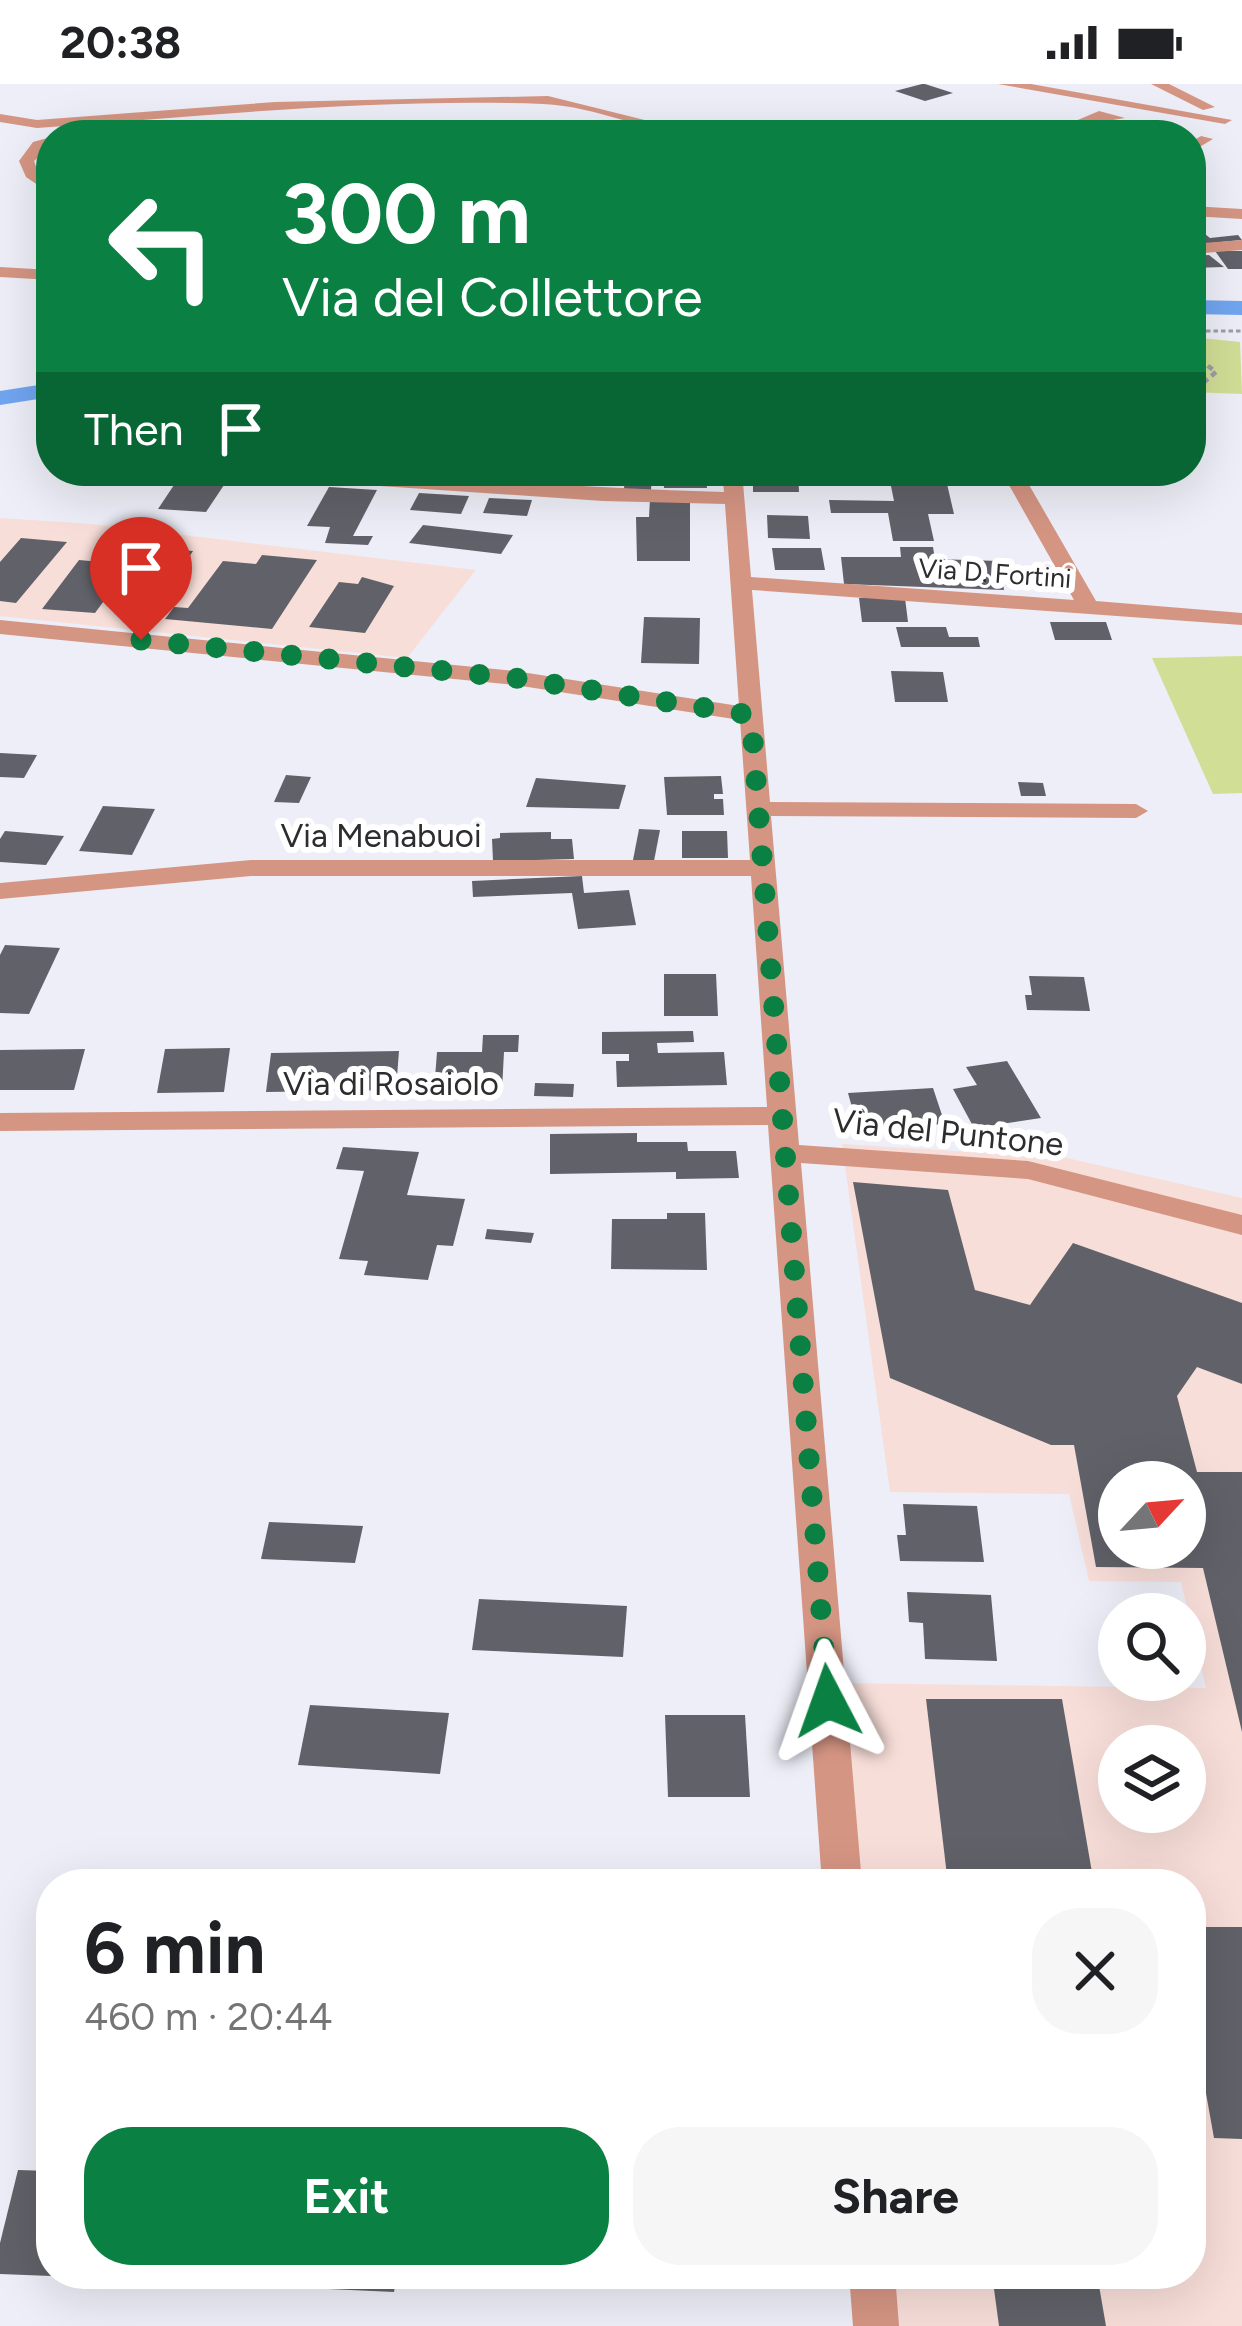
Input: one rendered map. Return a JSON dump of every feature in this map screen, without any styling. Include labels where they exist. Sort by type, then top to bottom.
[{"type":"street","points":[[1005,84],[1231,120]]},
{"type":"street","points":[[1158,84],[1231,120],[1242,132]]},
{"type":"street","points":[[90,120],[275,106],[548,100],[645,120]]},
{"type":"street","points":[[1083,120],[1090,116],[1118,118]]},
{"type":"street","points":[[0,118],[36,124]]},
{"type":"street","points":[[36,148],[26,161],[36,178]]},
{"type":"street","points":[[1206,212],[1242,214]]},
{"type":"street","points":[[1206,248],[1242,245]]},
{"type":"street","points":[[0,272],[36,274]]},
{"type":"street","points":[[490,486],[575,494],[715,486]]},
{"type":"street","points":[[575,486],[575,494]]},
{"type":"street","points":[[733,486],[841,1869]]},
{"type":"street","name":"Via D. Fortini","points":[[1020,486],[1089,607]]},
{"type":"street","name":"Via D. Fortini","points":[[741,583],[1089,607]]},
{"type":"street","points":[[1089,607],[1242,619]]},
{"type":"street","points":[[0,627],[515,678],[751,715]]},
{"type":"street","points":[[758,809],[1136,811]]},
{"type":"street","name":"Via Menabuoi","points":[[0,891],[251,868],[763,868]]},
{"type":"street","name":"Via di Rosaiolo","points":[[0,1122],[782,1116]]},
{"type":"street","name":"Via del Puntone","points":[[785,1153],[1028,1170],[1242,1225]]},
{"type":"street","points":[[873,2289],[876,2326]]},
{"type":"path","points":[[1206,331],[1242,331]]},
{"type":"shaded area","points":[[0,518],[92,524],[476,570],[407,658],[0,616]]},
{"type":"shaded area","points":[[842,1144],[1067,1158],[1242,1198],[1242,2326],[894,2326],[890,2289],[1206,2289],[1206,1869],[852,1869],[834,1683],[1098,1687],[1098,1701],[1206,1701],[1206,1593],[1184,1593],[1181,1582],[1089,1581],[1069,1494],[890,1492]]},
{"type":"green space","points":[[1206,339],[1240,342],[1242,394],[1206,393]]},
{"type":"green space","points":[[1242,656],[1242,793],[1213,794],[1152,658]]},
{"type":"building","points":[[922,84],[953,93],[925,101],[895,91]]},
{"type":"building","points":[[1206,235],[1238,235],[1242,240],[1206,243]]},
{"type":"building","points":[[1215,251],[1242,251],[1242,269],[1228,269]]},
{"type":"building","points":[[1209,255],[1224,267],[1206,268]]},
{"type":"building","points":[[173,486],[223,486],[206,512],[158,509]]},
{"type":"building","points":[[624,486],[651,486],[651,490]]},
{"type":"building","points":[[753,486],[799,486],[799,492],[753,492]]},
{"type":"building","points":[[891,486],[947,486],[954,514],[928,514],[934,541],[893,541],[888,513],[831,513],[829,500],[894,501]]},
{"type":"building","points":[[329,487],[377,490],[353,536],[373,536],[368,545],[325,543],[330,527],[307,526]]},
{"type":"building","points":[[419,493],[469,496],[461,514],[410,510]]},
{"type":"building","points":[[489,498],[532,500],[527,516],[483,513]]},
{"type":"building","points":[[650,499],[690,500],[690,561],[637,561],[636,517],[649,517]]},
{"type":"building","points":[[767,515],[808,516],[810,539],[768,538]]},
{"type":"building","points":[[423,525],[513,535],[501,554],[409,543]]},
{"type":"building","points":[[21,538],[67,542],[16,603],[0,601],[0,562]]},
{"type":"building","points":[[113,545],[193,551],[180,571],[129,567],[95,613],[42,609],[79,560],[101,562]]},
{"type":"building","points":[[900,547],[933,547],[935,559],[1000,561],[1004,590],[844,584],[841,557],[901,557]]},
{"type":"building","points":[[772,548],[821,548],[825,570],[775,570]]},
{"type":"building","points":[[262,555],[317,560],[272,629],[165,619],[174,607],[188,608],[223,561],[256,564]]},
{"type":"building","points":[[362,577],[394,586],[365,633],[309,627],[339,582],[358,584]]},
{"type":"building","points":[[859,598],[905,598],[908,622],[862,622]]},
{"type":"building","points":[[644,617],[700,618],[699,664],[641,663]]},
{"type":"building","points":[[1050,622],[1106,622],[1112,640],[1055,640]]},
{"type":"building","points":[[896,627],[946,627],[949,637],[978,637],[980,647],[901,647]]},
{"type":"building","points":[[891,671],[943,672],[948,702],[895,702]]},
{"type":"building","points":[[0,753],[37,755],[24,778],[0,777]]},
{"type":"building","points":[[286,775],[311,777],[299,803],[274,802]]},
{"type":"building","points":[[721,776],[723,794],[714,794],[714,799],[723,799],[724,815],[667,815],[664,777]]},
{"type":"building","points":[[536,778],[626,785],[619,809],[526,807]]},
{"type":"building","points":[[1018,782],[1043,783],[1046,796],[1021,796]]},
{"type":"building","points":[[103,806],[155,809],[132,855],[79,851]]},
{"type":"building","points":[[639,829],[660,830],[654,861],[633,860]]},
{"type":"building","points":[[5,831],[64,836],[46,865],[0,862],[0,839]]},
{"type":"building","points":[[682,831],[727,831],[728,858],[682,858]]},
{"type":"building","points":[[551,832],[551,839],[572,839],[574,859],[493,861],[492,839],[500,838],[500,833]]},
{"type":"building","points":[[582,876],[584,893],[629,890],[636,925],[578,929],[572,893],[473,897],[472,881]]},
{"type":"building","points":[[5,945],[60,948],[29,1014],[0,1013],[0,955]]},
{"type":"building","points":[[664,974],[716,974],[718,1016],[664,1016]]},
{"type":"building","points":[[1029,976],[1084,977],[1090,1011],[1027,1010],[1025,995],[1032,995]]},
{"type":"building","points":[[693,1031],[694,1042],[657,1043],[658,1053],[724,1052],[727,1085],[617,1087],[616,1061],[629,1061],[629,1054],[602,1054],[602,1032]]},
{"type":"building","points":[[483,1035],[519,1035],[518,1052],[504,1052],[502,1090],[434,1091],[437,1052],[482,1052]]},
{"type":"building","points":[[230,1048],[224,1092],[157,1093],[165,1049]]},
{"type":"building","points":[[85,1049],[74,1090],[0,1090],[0,1050]]},
{"type":"building","points":[[399,1051],[396,1090],[266,1092],[271,1053]]},
{"type":"building","points":[[1007,1061],[1041,1118],[974,1128],[953,1089],[977,1085],[966,1067]]},
{"type":"building","points":[[535,1083],[574,1084],[573,1097],[534,1096]]},
{"type":"building","points":[[933,1088],[945,1124],[858,1129],[848,1093]]},
{"type":"building","points":[[637,1133],[637,1142],[687,1142],[688,1151],[736,1151],[739,1178],[676,1179],[676,1172],[550,1174],[550,1134]]},
{"type":"building","points":[[343,1147],[419,1152],[407,1195],[465,1199],[453,1246],[437,1245],[428,1280],[364,1275],[368,1261],[339,1259],[364,1171],[336,1169]]},
{"type":"building","points":[[853,1182],[948,1190],[975,1290],[1030,1305],[1073,1243],[1242,1303],[1242,1384],[1197,1367],[1177,1396],[1194,1461],[1098,1461],[1098,1567],[1074,1445],[1051,1445],[890,1378]]},
{"type":"building","points":[[667,1213],[705,1213],[707,1270],[611,1269],[612,1219],[667,1219]]},
{"type":"building","points":[[487,1229],[534,1233],[531,1243],[485,1239]]},
{"type":"building","points":[[1206,1472],[1242,1472],[1242,1732],[1203,1569]]},
{"type":"building","points":[[903,1504],[977,1506],[984,1562],[900,1561],[897,1535],[906,1535]]},
{"type":"building","points":[[269,1522],[363,1526],[355,1563],[261,1559]]},
{"type":"building","points":[[907,1592],[991,1595],[997,1661],[925,1659],[923,1623],[909,1622]]},
{"type":"building","points":[[479,1599],[627,1606],[623,1657],[472,1650]]},
{"type":"building","points":[[926,1699],[1062,1699],[1091,1869],[946,1869]]},
{"type":"building","points":[[310,1705],[449,1713],[440,1774],[298,1765]]},
{"type":"building","points":[[665,1715],[745,1715],[750,1797],[668,1797]]},
{"type":"building","points":[[1206,1927],[1242,1927],[1242,2139],[1214,2138],[1206,2093]]},
{"type":"building","points":[[18,2170],[36,2171],[36,2275],[0,2274],[0,2243]]},
{"type":"building","points":[[328,2289],[394,2289],[394,2292]]},
{"type":"building","points":[[994,2289],[1100,2289],[1106,2326],[999,2326]]},
{"type":"waterway","points":[[1206,307],[1242,308]]},
{"type":"waterway","points":[[0,398],[36,392]]},
{"type":"route","points":[[141,640],[515,678],[751,715],[828,1701]]}]
